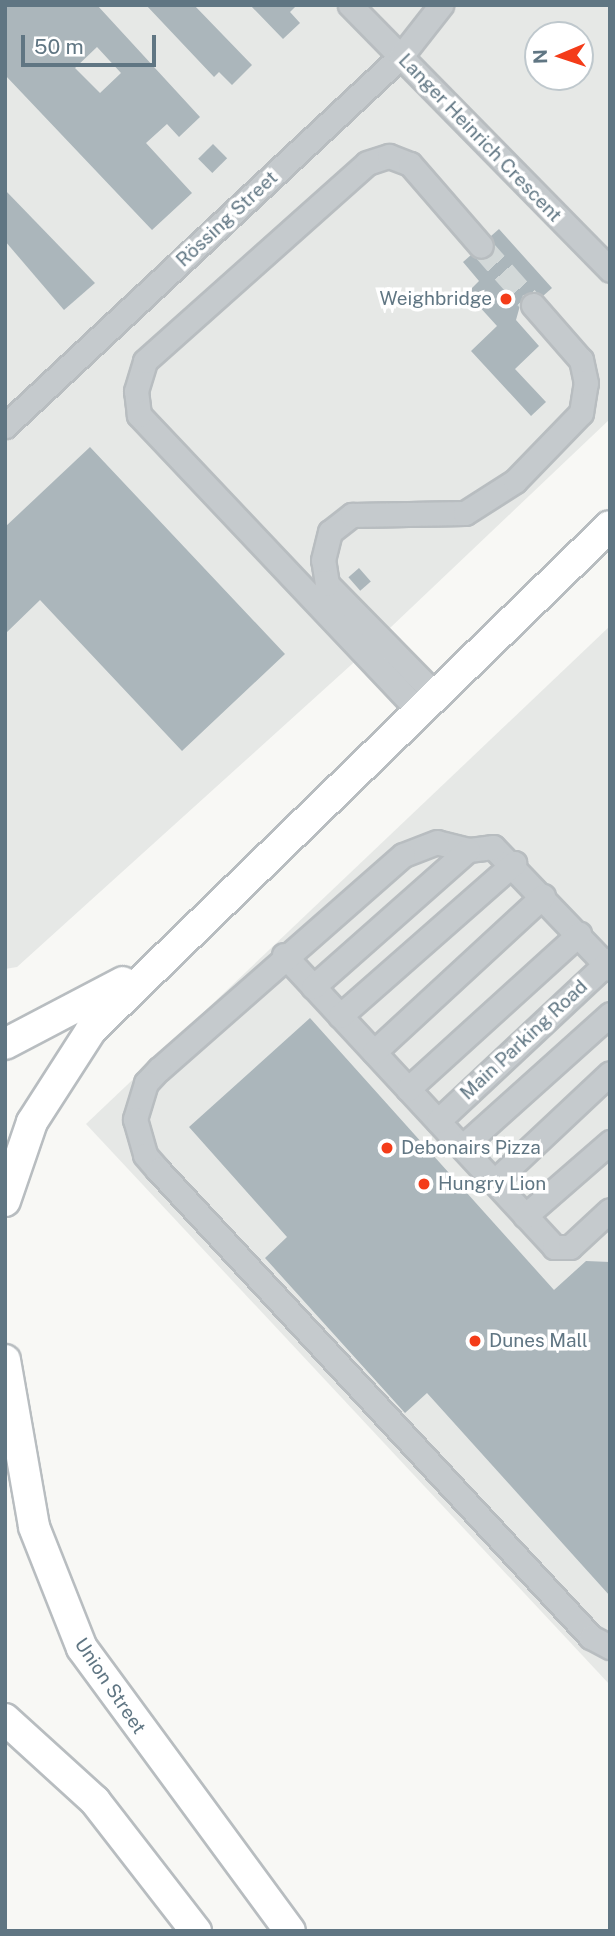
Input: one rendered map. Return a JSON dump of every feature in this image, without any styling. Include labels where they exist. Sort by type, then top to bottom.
[{"type":"main road","points":[[5,1201],[14,1163],[60,1071],[148,968],[426,701],[574,564],[610,526]]},
{"type":"main road","points":[[574,564],[610,555]]},
{"type":"main road","points":[[5,1044],[148,968]]},
{"type":"main road","name":"Union Street","points":[[5,1360],[34,1527],[82,1648],[290,1931]]},
{"type":"main road","points":[[5,1719],[95,1801],[196,1931]]},
{"type":"street","name":"Langer Heinrich Crescent","points":[[350,5],[610,271]]},
{"type":"street","name":"Rössing Street","points":[[5,426],[401,56],[442,5]]},
{"type":"street","points":[[426,701],[139,415],[136,391],[145,361],[367,163],[388,156],[410,164],[481,246]]},
{"type":"street","points":[[351,627],[327,584],[323,560],[330,533],[352,515],[465,513],[515,481],[581,413],[586,383],[581,359],[533,305]]},
{"type":"street","points":[[608,964],[514,863],[494,847],[468,850],[437,842],[403,855],[284,955],[146,1083],[135,1119],[145,1155],[591,1637],[610,1647]]},
{"type":"street","points":[[313,987],[468,850]]},
{"type":"street","points":[[341,1016],[514,863]]},
{"type":"street","points":[[374,1052],[543,896]]},
{"type":"street","points":[[408,1089],[579,934]]},
{"type":"street","points":[[284,955],[554,1247],[570,1247],[610,1210]]},
{"type":"street","name":"Main Parking Road","points":[[438,1121],[608,964]]},
{"type":"street","points":[[462,1147],[610,1014]]},
{"type":"street","points":[[494,1182],[610,1073]]},
{"type":"street","points":[[525,1216],[610,1142]]},
{"type":"shaded area","points":[[5,5],[610,5],[610,419],[351,665],[17,967],[5,969]]},
{"type":"shaded area","name":"Dunes Mall","points":[[610,626],[610,1685],[86,1124]]},
{"type":"building","points":[[5,5],[97,5],[200,117],[179,137],[167,124],[146,143],[192,193],[152,230],[5,75]],"holes":[[[97,47],[121,73],[100,93],[75,68]]]},
{"type":"building","points":[[146,5],[194,5],[252,65],[232,85],[219,72],[214,77]]},
{"type":"building","points":[[250,5],[297,5],[290,12],[300,23],[283,39]]},
{"type":"building","points":[[213,144],[227,158],[212,173],[198,159]]},
{"type":"building","points":[[5,190],[95,283],[64,310],[5,241]]},
{"type":"building","name":"Weighbridge","points":[[499,229],[552,288],[543,296],[523,295],[516,320],[539,346],[515,369],[546,402],[531,416],[471,351],[497,326],[467,293],[479,281],[463,262],[471,255],[491,256],[491,236]]},
{"type":"building","points":[[90,447],[285,654],[182,751],[40,600],[5,634],[5,527]]},
{"type":"building","points":[[359,568],[371,582],[360,591],[348,577]]},
{"type":"building","name":"Dunes Mall","points":[[310,1018],[554,1290],[586,1261],[610,1262],[610,1596],[427,1393],[405,1413],[265,1258],[287,1237],[189,1127]]},
{"type":"tunnel","points":[[481,246],[533,305]]},
{"type":"place","name":"Weighbridge","points":[[506,299]]},
{"type":"place","name":"Debonairs Pizza","points":[[387,1148]]},
{"type":"place","name":"Hungry Lion","points":[[424,1184]]},
{"type":"place","name":"Dunes Mall","points":[[475,1341]]}]
